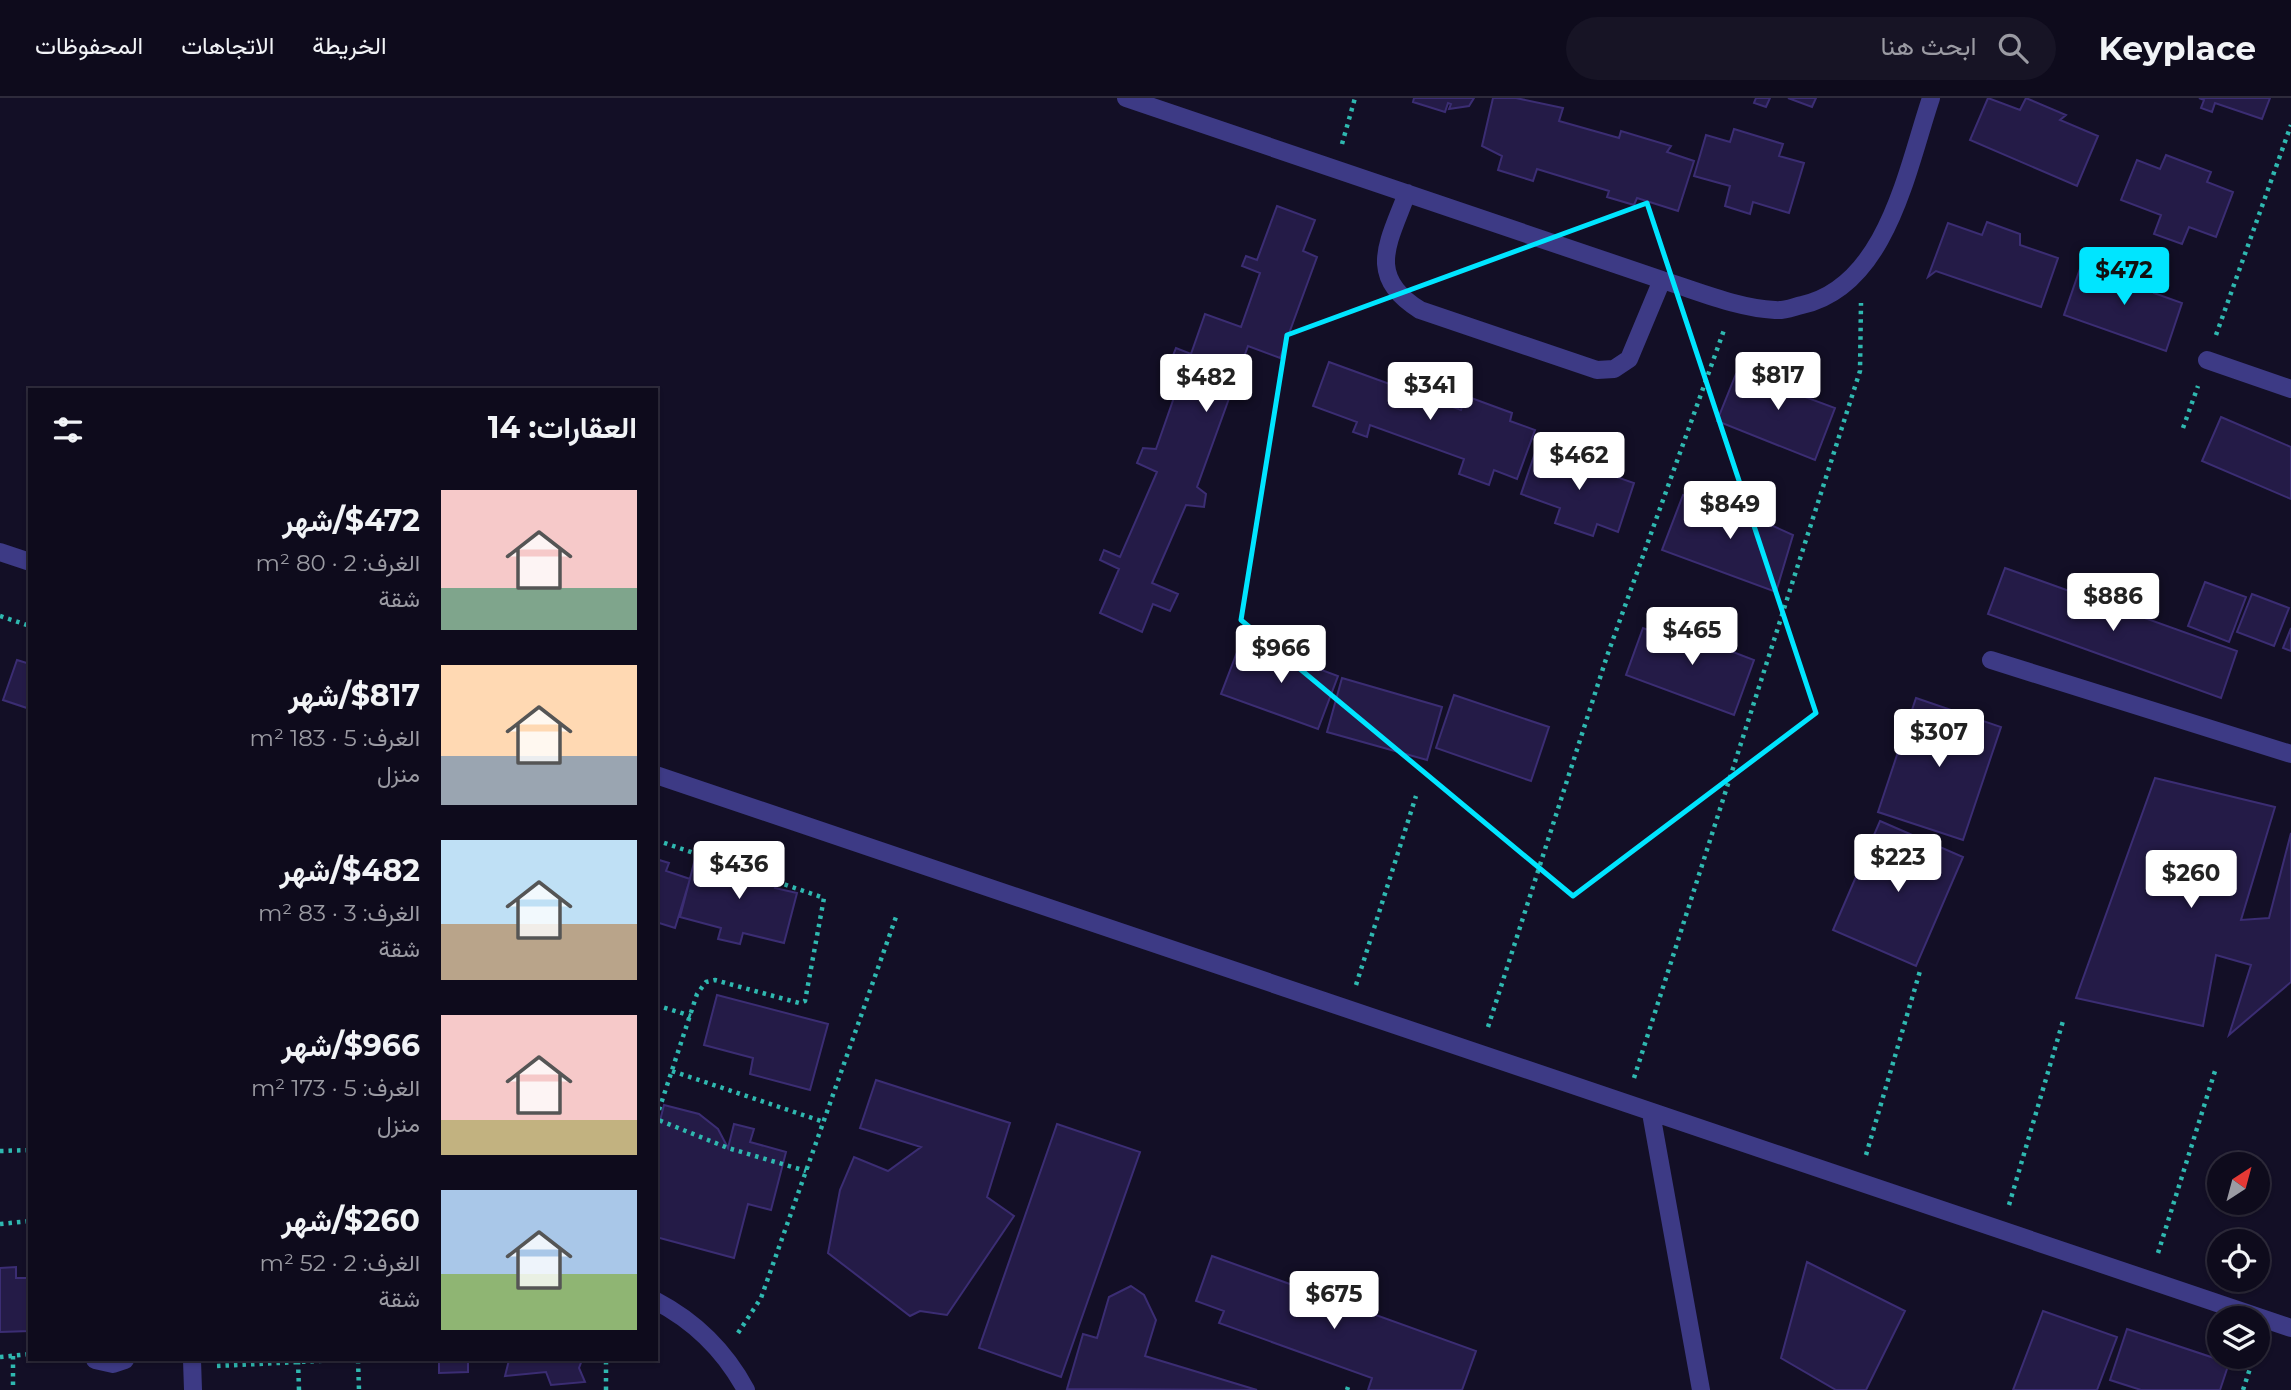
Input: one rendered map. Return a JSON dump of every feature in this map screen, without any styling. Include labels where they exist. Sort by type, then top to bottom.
[{"type":"street","points":[[1126,98],[1662,280],[1734,302],[1778,310],[1822,301],[1857,274],[1886,230],[1931,98]]},
{"type":"street","points":[[1407,193],[1387,249],[1386,274],[1398,296],[1420,310],[1445,319],[1597,370],[1614,369],[1629,359],[1662,280]]},
{"type":"street","points":[[2207,360],[2291,389]]},
{"type":"street","points":[[0,552],[28,561]]},
{"type":"street","points":[[1991,660],[2291,754]]},
{"type":"street","points":[[658,776],[2291,1328]]},
{"type":"street","points":[[1651,1112],[1701,1390]]},
{"type":"street","points":[[658,1302],[702,1331],[720,1350],[746,1390]]},
{"type":"street","points":[[100,1361],[113,1364],[122,1361]]},
{"type":"street","points":[[192,1363],[193,1390]]},
{"type":"path","points":[[1335,168],[1355,98]]},
{"type":"path","points":[[2183,428],[2291,125]]},
{"type":"path","points":[[1626,1104],[1860,371],[1863,339],[1857,274]]},
{"type":"path","points":[[1479,1055],[1607,656],[1734,302]]},
{"type":"path","points":[[0,616],[28,625]]},
{"type":"path","points":[[1349,1011],[1416,796]]},
{"type":"path","points":[[658,841],[824,898],[804,1000],[799,1003],[710,980],[699,989],[658,1113]]},
{"type":"path","points":[[720,1350],[743,1327],[761,1298],[896,917]]},
{"type":"path","points":[[1858,1183],[1920,971]]},
{"type":"path","points":[[658,1006],[691,1016]]},
{"type":"path","points":[[2002,1231],[2063,1021]]},
{"type":"path","points":[[2150,1280],[2216,1070]]},
{"type":"path","points":[[672,1071],[824,1122]]},
{"type":"path","points":[[658,1120],[728,1148],[806,1171]]},
{"type":"path","points":[[0,1150],[28,1150]]},
{"type":"path","points":[[0,1224],[28,1221]]},
{"type":"path","points":[[0,1357],[28,1354]]},
{"type":"path","points":[[13,1356],[13,1390]]},
{"type":"path","points":[[192,1363],[298,1361],[299,1390]]},
{"type":"path","points":[[358,1361],[359,1390]]},
{"type":"path","points":[[606,1361],[606,1390]]},
{"type":"path","points":[[2243,1390],[2250,1369]]},
{"type":"highlighted area","points":[[1647,203],[1816,713],[1573,896],[1241,620],[1287,335]]},
{"type":"building","points":[[1414,98],[1474,98],[1469,106],[1449,109],[1451,104],[1448,103],[1445,112],[1413,102]]},
{"type":"building","points":[[1493,98],[1516,98],[1563,108],[1559,121],[1619,138],[1621,131],[1671,146],[1667,152],[1694,161],[1678,211],[1637,198],[1634,205],[1607,197],[1609,191],[1537,169],[1533,181],[1498,170],[1502,156],[1482,146]]},
{"type":"building","points":[[1756,98],[1770,98],[1766,107],[1754,103]]},
{"type":"building","points":[[1788,98],[1816,98],[1812,107]]},
{"type":"building","points":[[1988,98],[2020,110],[2026,98],[2066,115],[2060,120],[2098,136],[2077,186],[1970,140]]},
{"type":"building","points":[[2199,98],[2270,98],[2262,119],[2215,103],[2212,112],[2201,108],[2204,100]]},
{"type":"building","points":[[1734,129],[1783,144],[1779,156],[1804,163],[1789,213],[1753,202],[1750,214],[1725,206],[1730,186],[1694,176],[1706,135],[1730,142]]},
{"type":"building","points":[[2166,155],[2211,172],[2207,182],[2233,192],[2216,237],[2189,227],[2182,244],[2154,234],[2161,215],[2121,200],[2137,160],[2160,169]]},
{"type":"building","points":[[1277,206],[1315,220],[1303,251],[1317,257],[1280,358],[1248,346],[1197,487],[1206,494],[1204,507],[1186,505],[1152,583],[1178,594],[1170,611],[1153,604],[1142,632],[1100,613],[1119,569],[1100,560],[1104,550],[1120,557],[1157,472],[1137,463],[1143,448],[1156,449],[1186,363],[1172,358],[1176,348],[1191,354],[1205,314],[1241,327],[1260,273],[1242,266],[1246,256],[1257,260]]},
{"type":"building","points":[[1987,222],[2020,234],[2020,245],[2058,258],[2041,307],[1936,271],[1928,277],[1948,223],[1982,235]]},
{"type":"building","points":[[2081,266],[2119,279],[2125,270],[2157,281],[2154,293],[2182,303],[2166,351],[2064,315]]},
{"type":"building","points":[[1329,362],[1461,410],[1466,396],[1512,413],[1510,421],[1535,430],[1517,479],[1494,470],[1489,485],[1459,474],[1464,459],[1370,425],[1367,437],[1353,432],[1357,422],[1313,406]]},
{"type":"building","points":[[1767,366],[1810,383],[1805,397],[1835,408],[1815,460],[1717,421],[1736,374],[1760,383]]},
{"type":"building","points":[[2221,417],[2291,447],[2291,499],[2202,461]]},
{"type":"building","points":[[1566,449],[1602,462],[1605,473],[1634,483],[1618,532],[1597,524],[1593,536],[1555,523],[1560,508],[1521,494],[1535,453],[1562,463]]},
{"type":"building","points":[[1683,495],[1722,511],[1727,499],[1765,512],[1762,521],[1793,535],[1776,592],[1662,550]]},
{"type":"building","points":[[2005,568],[2237,651],[2221,698],[1988,614]]},
{"type":"building","points":[[2205,582],[2246,597],[2229,642],[2188,626]]},
{"type":"building","points":[[2252,594],[2289,608],[2274,646],[2237,632]]},
{"type":"building","points":[[1682,621],[1721,635],[1720,647],[1754,660],[1734,715],[1626,675],[1643,628],[1675,640]]},
{"type":"building","points":[[2291,628],[2291,651],[2283,648]]},
{"type":"building","points":[[1289,643],[1301,644],[1300,662],[1338,676],[1318,729],[1221,694],[1239,647],[1282,663]]},
{"type":"building","points":[[17,660],[28,663],[28,708],[3,700]]},
{"type":"building","points":[[1342,678],[1442,707],[1427,760],[1327,732]]},
{"type":"building","points":[[1454,695],[1549,727],[1531,781],[1436,748]]},
{"type":"building","points":[[1916,698],[2001,727],[1963,840],[1878,812]]},
{"type":"building","points":[[2155,778],[2275,807],[2241,920],[2269,918],[2291,833],[2291,982],[2229,1035],[2251,965],[2216,955],[2203,1026],[2076,998]]},
{"type":"building","points":[[1880,821],[1963,857],[1916,966],[1833,930]]},
{"type":"building","points":[[695,859],[729,868],[732,860],[780,873],[775,888],[797,893],[784,943],[743,933],[740,944],[718,939],[721,928],[680,917]]},
{"type":"building","points":[[658,860],[669,863],[666,871],[690,879],[675,928],[658,923]]},
{"type":"building","points":[[717,995],[828,1024],[810,1090],[750,1074],[753,1058],[704,1045]]},
{"type":"building","points":[[876,1080],[1010,1123],[987,1197],[1014,1216],[947,1315],[920,1311],[910,1316],[828,1253],[840,1190],[854,1157],[888,1171],[921,1147],[860,1128]]},
{"type":"building","points":[[664,1105],[699,1114],[718,1129],[728,1148],[734,1124],[754,1129],[750,1142],[786,1152],[771,1210],[748,1204],[734,1258],[658,1238],[658,1128]]},
{"type":"building","points":[[1057,1124],[1140,1152],[1061,1377],[979,1348]]},
{"type":"building","points":[[1212,1256],[1476,1351],[1462,1390],[1368,1390],[1372,1378],[1219,1323],[1224,1311],[1196,1301]]},
{"type":"building","points":[[1807,1262],[1905,1311],[1866,1390],[1836,1390],[1781,1358]]},
{"type":"building","points":[[16,1267],[16,1278],[28,1278],[28,1331],[0,1332],[0,1268]]},
{"type":"building","points":[[1131,1286],[1144,1295],[1156,1320],[1145,1356],[1257,1390],[1067,1389],[1083,1334],[1097,1338],[1109,1297]]},
{"type":"building","points":[[2043,1311],[2117,1337],[2097,1390],[2013,1390]]},
{"type":"building","points":[[2127,1329],[2207,1356],[2207,1369],[2227,1369],[2220,1390],[2141,1390],[2110,1380]]},
{"type":"building","points":[[439,1361],[468,1361],[468,1372],[439,1373]]},
{"type":"building","points":[[509,1361],[582,1361],[579,1368],[585,1382],[551,1385],[546,1372],[505,1376]]}]
